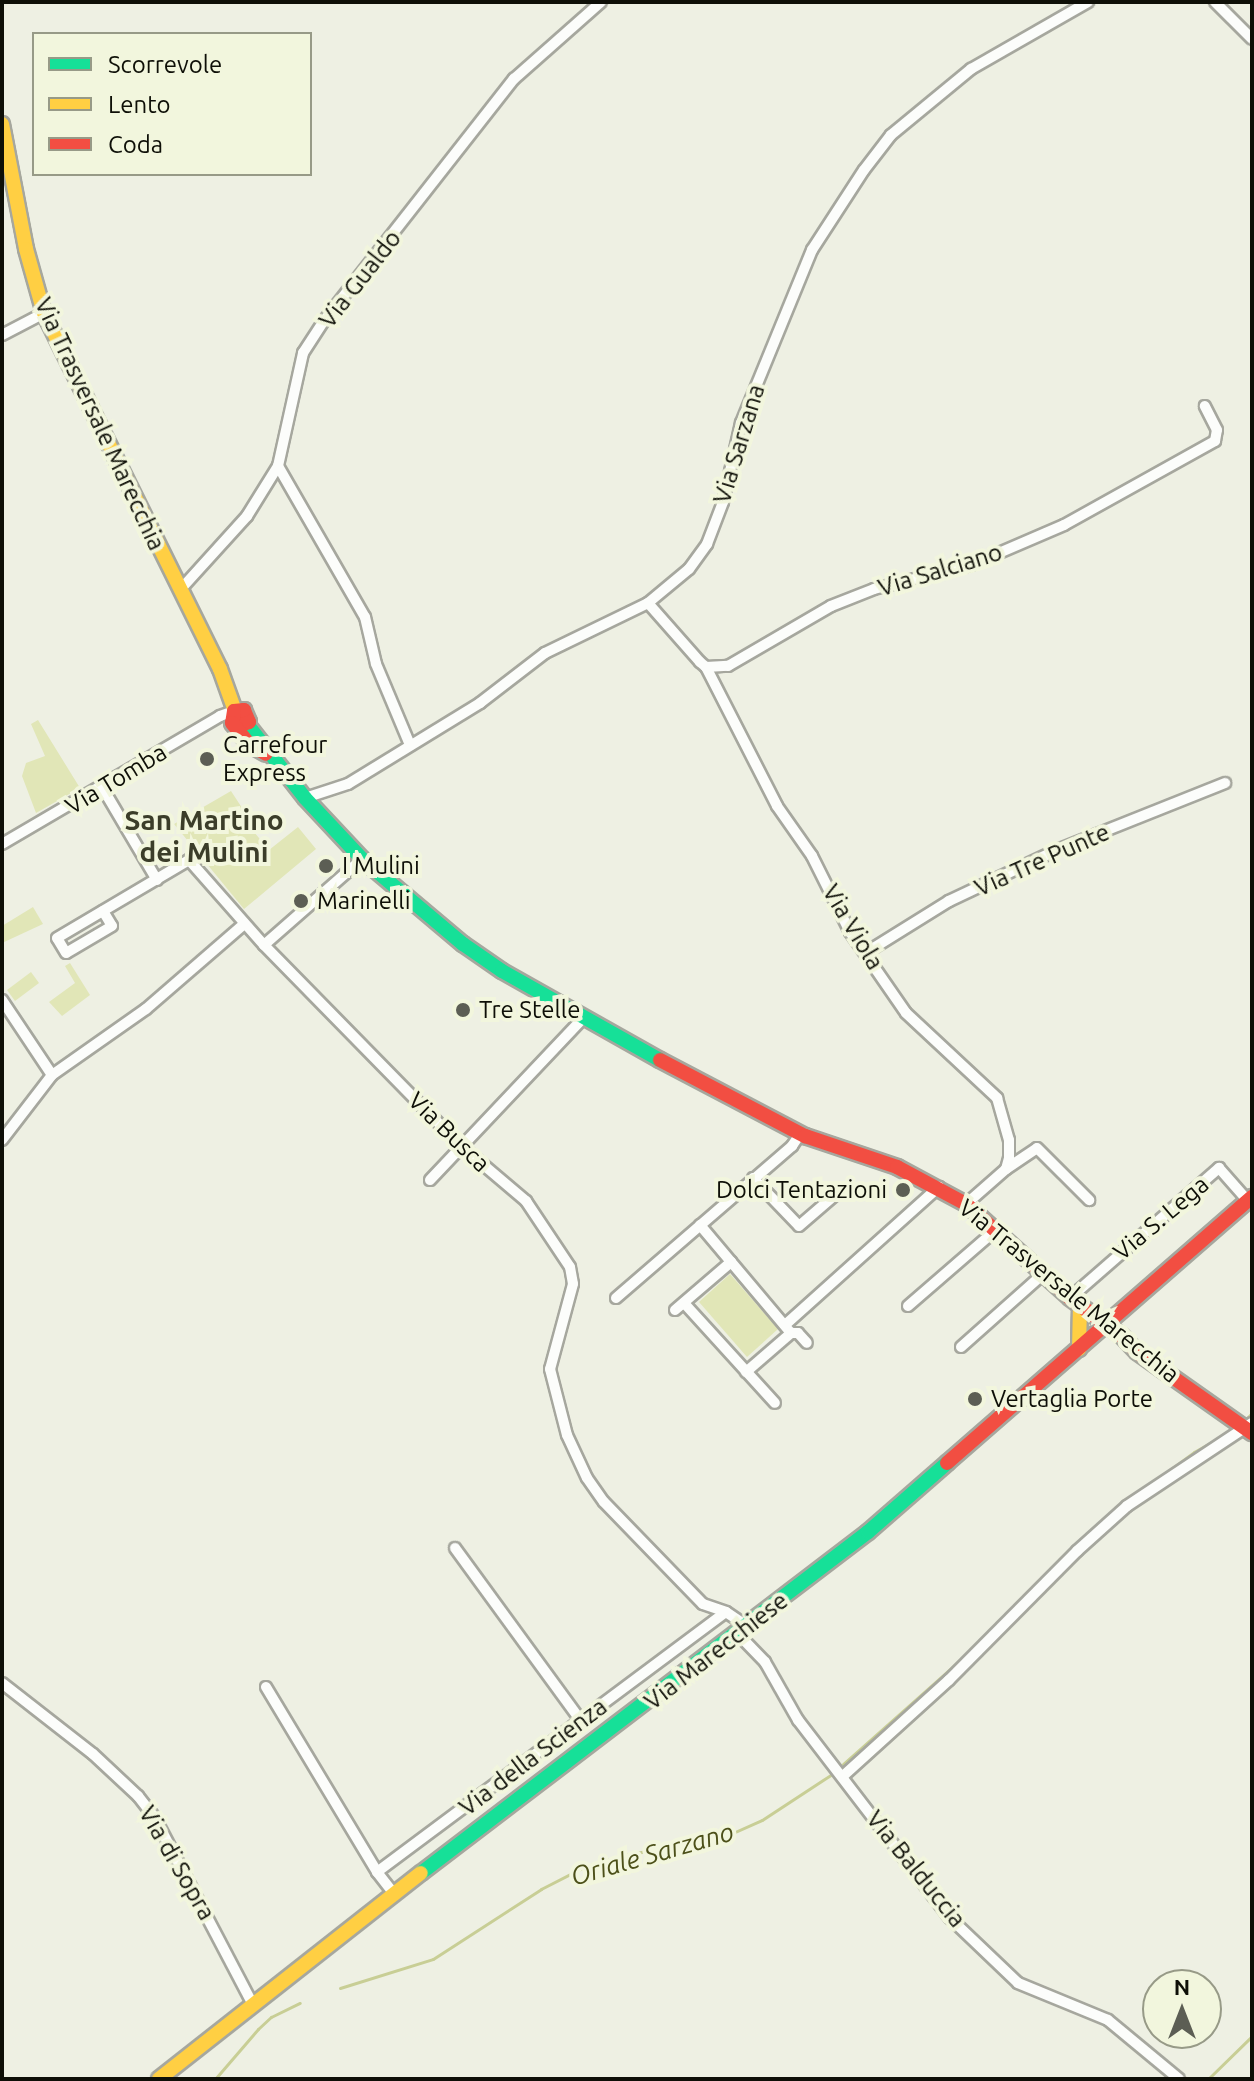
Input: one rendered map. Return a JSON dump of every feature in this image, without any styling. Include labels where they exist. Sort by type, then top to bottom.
[{"type":"main road","name":"Via Trasversale Marecchia","points":[[2,124],[26,249],[44,313],[220,669],[250,745],[280,765],[305,798],[362,859],[463,944],[502,971],[744,1107],[800,1134],[897,1167],[939,1187],[997,1229],[1075,1301],[1107,1324],[1137,1352],[1250,1428]]},
{"type":"main road","name":"Via Marecchiese","points":[[159,2079],[252,2003],[743,1631],[868,1532],[1250,1199]]},
{"type":"main road","points":[[1075,1301],[1079,1349]]},
{"type":"street","name":"Via Gualdo","points":[[180,590],[247,516],[278,466],[303,353],[324,321],[514,79],[601,2]]},
{"type":"street","name":"Via Sarzana","points":[[305,798],[348,784],[480,703],[545,653],[648,603],[689,569],[707,544],[726,490],[741,423],[805,267],[864,170],[891,135],[971,69],[1088,2]]},
{"type":"street","points":[[1215,2],[1252,39]]},
{"type":"street","points":[[2,335],[44,313]]},
{"type":"street","name":"Via Salciano","points":[[706,667],[736,662],[792,627],[860,595],[971,565],[1064,525],[1215,441],[1217,430],[1205,406]]},
{"type":"street","points":[[278,466],[365,617],[376,664],[410,745]]},
{"type":"street","points":[[648,603],[706,667]]},
{"type":"street","name":"Via Viola","points":[[706,667],[777,806],[812,856],[850,932],[867,952],[906,1013],[997,1098],[1009,1140],[1006,1169]]},
{"type":"street","name":"Via Tomba","points":[[2,844],[203,726],[238,718]]},
{"type":"street","name":"Via Tre Punte","points":[[867,952],[949,901],[1057,850],[1225,783]]},
{"type":"street","points":[[102,787],[157,880],[103,911],[57,938],[66,953],[112,926],[103,911]]},
{"type":"street","points":[[264,945],[362,859]]},
{"type":"street","name":"Via Busca","points":[[157,880],[189,860],[244,924],[460,1145],[526,1201],[570,1267],[572,1298],[550,1369],[567,1435],[587,1478],[604,1502],[703,1604],[726,1612],[743,1631]]},
{"type":"street","points":[[2,1140],[52,1075],[146,1009],[244,924]]},
{"type":"street","points":[[2,1000],[52,1075]]},
{"type":"street","points":[[430,1180],[584,1017]]},
{"type":"street","points":[[616,1298],[791,1146],[800,1134]]},
{"type":"street","points":[[966,1204],[1006,1169],[1037,1148],[1089,1200]]},
{"type":"street","name":"Via S. Lega","points":[[1075,1301],[1219,1168],[1250,1199]]},
{"type":"street","points":[[753,1178],[799,1226],[842,1189]]},
{"type":"street","points":[[746,1372],[939,1187]]},
{"type":"street","points":[[700,1225],[788,1329],[798,1333],[807,1343]]},
{"type":"street","points":[[908,1306],[997,1229]]},
{"type":"street","points":[[731,1262],[680,1307],[775,1403]]},
{"type":"street","points":[[961,1347],[1044,1273]]},
{"type":"street","name":"Via Trasversale Marecchia","points":[[843,1776],[949,1680],[1077,1551],[1127,1506],[1187,1463],[1250,1428]]},
{"type":"street","points":[[455,1548],[581,1721]]},
{"type":"street","name":"Via della Scienza","points":[[377,1872],[726,1612]]},
{"type":"street","name":"Via Balduccia","points":[[743,1631],[765,1662],[798,1720],[950,1918],[1018,1983],[1108,2020],[1179,2079]]},
{"type":"street","name":"Via di Sopra","points":[[2,1683],[100,1759],[147,1807],[252,2003]]},
{"type":"street","points":[[266,1687],[377,1872],[395,1895]]},
{"type":"green space","points":[[38,720],[80,788],[36,813],[22,776],[26,763],[45,756],[31,724]]},
{"type":"green space","points":[[231,791],[248,817],[244,820],[269,850],[298,827],[316,849],[244,909],[174,824]]},
{"type":"green space","points":[[33,907],[43,924],[2,943],[2,926]]},
{"type":"green space","points":[[70,963],[90,995],[62,1016],[49,1002],[75,983],[65,966]]},
{"type":"green space","points":[[31,972],[39,983],[15,1001],[7,990]]},
{"type":"green space","points":[[730,1274],[778,1329],[747,1357],[699,1302]]},
{"type":"waterway","name":"Oriale Sarzano","points":[[1245,1420],[1252,1413]]},
{"type":"waterway","name":"Oriale Sarzano","points":[[1137,1494],[1194,1452],[1233,1430]]},
{"type":"waterway","name":"Oriale Sarzano","points":[[843,1764],[968,1653],[1062,1559]]},
{"type":"waterway","name":"Oriale Sarzano","points":[[340,1988],[433,1959],[541,1889],[584,1867],[620,1856],[726,1836],[762,1820],[832,1774]]},
{"type":"waterway","name":"Oriale Sarzano","points":[[215,2079],[271,2017],[300,2003]]},
{"type":"waterway","points":[[1208,2079],[1252,2036]]},
{"type":"traffic: fast","points":[[247,724],[305,798],[362,859],[463,944],[502,971],[660,1060]]},
{"type":"traffic: fast","points":[[421,1873],[868,1532],[947,1463]]},
{"type":"traffic: slow","points":[[2,124],[26,249],[44,313],[220,669],[235,711]]},
{"type":"traffic: slow","points":[[1079,1349],[1080,1305]]},
{"type":"traffic: slow","points":[[159,2079],[421,1873]]},
{"type":"traffic: jam","points":[[236,727],[249,722],[244,710],[234,711],[232,723],[250,745],[266,754]]},
{"type":"traffic: jam","points":[[660,1060],[805,1136],[897,1167],[966,1204],[1070,1298],[1122,1336],[1137,1352],[1252,1433]]},
{"type":"traffic: jam","points":[[947,1463],[1252,1197]]},
{"type":"place","name":"Carrefour Express","points":[[207,759]]},
{"type":"place","name":"I Mulini","points":[[326,866]]},
{"type":"place","name":"Marinelli","points":[[301,901]]},
{"type":"place","name":"Tre Stelle","points":[[463,1010]]},
{"type":"place","name":"Dolci Tentazioni","points":[[903,1190]]},
{"type":"place","name":"Vertaglia Porte","points":[[975,1399]]},
{"type":"district","name":"San Martino dei Mulini","points":[[204,836]]}]
